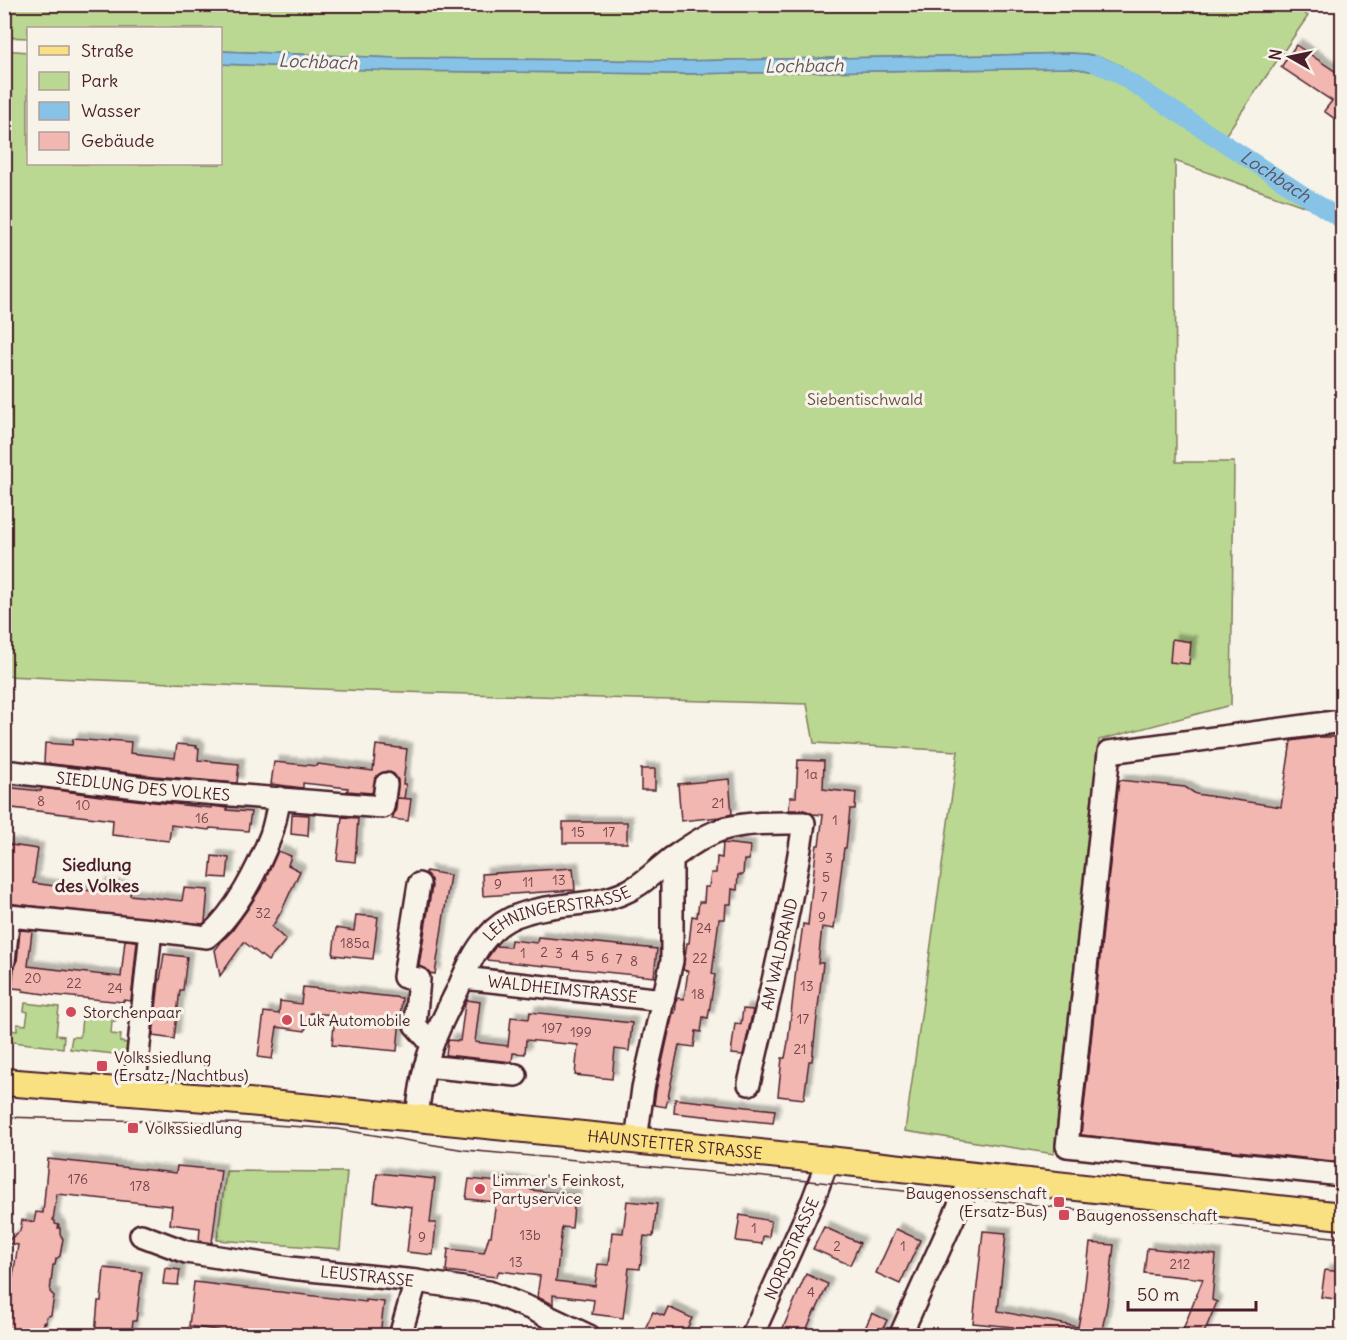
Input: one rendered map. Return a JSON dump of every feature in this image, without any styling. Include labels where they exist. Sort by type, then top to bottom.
[{"type":"main road","name":"HAUNSTETTER STRASSE","points":[[4,1082],[417,1118],[1342,1216]]},
{"type":"street","points":[[1342,721],[1109,752],[1067,1146],[1342,1175]]},
{"type":"street","name":"SIEDLUNG DES VOLKES","points":[[4,771],[154,789],[383,807],[386,784]]},
{"type":"street","points":[[4,961],[7,915],[207,937],[217,928],[238,900],[257,866],[271,834],[280,798]]},
{"type":"street","name":"LEHNINGERSTRASSE","points":[[417,1118],[425,1066],[432,1044],[473,958],[487,937],[506,920],[549,906],[599,901],[614,897],[635,887],[699,840],[725,829],[751,824],[804,823]]},
{"type":"street","name":"AM WALDRAND","points":[[749,1084],[785,931],[804,823]]},
{"type":"street","name":"WALDHEIMSTRASSE","points":[[636,1140],[643,1088],[672,962],[672,858]]},
{"type":"street","points":[[419,884],[404,977],[419,979],[415,1025],[432,1044]]},
{"type":"street","points":[[134,1092],[151,930]]},
{"type":"street","name":"WALDHEIMSTRASSE","points":[[463,978],[663,1000]]},
{"type":"street","points":[[425,1066],[516,1075]]},
{"type":"street","name":"NORDSTRASSE","points":[[752,1335],[813,1200],[828,1160]]},
{"type":"street","points":[[900,1335],[972,1177]]},
{"type":"street","name":"LEUSTRASSE","points":[[141,1235],[186,1252],[290,1268],[416,1281],[489,1292],[589,1335]]},
{"type":"street","points":[[400,1335],[416,1281]]},
{"type":"green space","name":"Siebentischwald","points":[[1291,4],[1308,16],[1222,140],[1341,219],[1175,161],[1176,462],[1234,462],[1231,705],[1099,740],[1054,1154],[905,1131],[958,751],[814,743],[807,704],[369,691],[5,676],[4,50],[27,52],[27,165],[222,165],[222,64],[395,71],[679,74],[1071,68],[1097,72],[1114,80],[1104,58],[1069,53],[679,61],[396,58],[222,51],[222,27],[27,27],[27,38],[5,37],[5,5]]},
{"type":"green space","points":[[1336,269],[1342,274],[1342,467],[1339,467]]},
{"type":"green space","points":[[25,1003],[59,1007],[56,1035],[64,1036],[63,1048],[13,1042],[10,1038],[10,1030],[17,1031],[17,1024],[26,1025],[28,1012],[24,1011]]},
{"type":"green space","points":[[83,1009],[117,1014],[116,1021],[112,1021],[111,1034],[121,1035],[120,1042],[134,1044],[132,1056],[70,1049],[72,1037],[80,1037]]},
{"type":"green space","points":[[226,1171],[347,1172],[340,1249],[217,1240]]},
{"type":"water","points":[[222,51],[396,58],[679,61],[1069,53],[1104,58],[1122,66],[1115,80],[1097,72],[1071,68],[679,74],[395,71],[222,64]]},
{"type":"building","points":[[1296,45],[1342,76],[1342,124],[1324,111],[1332,101],[1281,67]]},
{"type":"building","points":[[1172,639],[1191,642],[1189,664],[1170,662]]},
{"type":"building","points":[[1342,737],[1342,1162],[1081,1135],[1119,780],[1185,787],[1196,794],[1281,807],[1291,741]]},
{"type":"building","points":[[73,739],[131,742],[130,753],[175,758],[177,744],[197,746],[196,748],[199,748],[198,760],[239,764],[237,783],[44,763],[45,743],[72,745]]},
{"type":"building","points":[[376,745],[407,749],[403,784],[406,784],[404,799],[397,798],[398,780],[394,774],[387,771],[376,777],[372,793],[303,783],[303,788],[271,784],[274,762],[317,766],[318,764],[373,771]]},
{"type":"building","points":[[798,760],[824,761],[823,789],[856,793],[855,809],[850,809],[834,929],[822,927],[818,963],[823,963],[812,1061],[809,1061],[804,1099],[778,1096],[782,1058],[785,1058],[788,1042],[797,960],[803,924],[808,925],[816,851],[823,815],[804,810],[789,810],[790,797],[796,797]]},
{"type":"building","points":[[641,769],[655,769],[655,790],[641,790]]},
{"type":"building","points":[[729,779],[732,814],[681,821],[678,784]]},
{"type":"building","points":[[4,787],[41,791],[42,788],[251,812],[248,831],[210,828],[209,830],[171,825],[169,841],[112,835],[113,820],[4,807]]},
{"type":"building","points":[[397,798],[411,799],[408,821],[392,819]]},
{"type":"building","points":[[292,814],[309,815],[308,836],[291,834]]},
{"type":"building","points":[[342,817],[358,818],[355,862],[337,860]]},
{"type":"building","points":[[563,822],[627,822],[627,843],[563,843]]},
{"type":"building","points":[[723,843],[750,846],[749,860],[744,860],[743,875],[738,875],[737,890],[732,889],[731,904],[726,904],[725,919],[719,919],[712,974],[715,975],[708,1018],[703,1017],[701,1032],[696,1031],[694,1047],[679,1045],[666,1107],[654,1105],[677,998],[684,999],[688,971],[683,970],[692,916],[697,917],[699,902],[704,902],[705,887],[709,887],[711,873],[716,873],[717,857],[722,858]]},
{"type":"building","points":[[4,844],[38,849],[33,883],[99,892],[100,885],[131,888],[130,895],[182,901],[184,888],[208,890],[205,922],[203,924],[4,903]]},
{"type":"building","points":[[278,851],[291,856],[288,865],[300,871],[272,927],[286,940],[268,961],[244,942],[220,976],[215,950],[232,931],[267,879]]},
{"type":"building","points":[[212,856],[229,858],[227,878],[210,877]]},
{"type":"building","points":[[573,868],[575,890],[483,896],[482,874]]},
{"type":"building","points":[[426,871],[450,875],[435,974],[419,966],[432,886]]},
{"type":"building","points":[[356,915],[378,917],[373,959],[333,955],[336,928],[354,931]]},
{"type":"building","points":[[20,930],[32,931],[28,966],[121,977],[125,940],[137,941],[131,1001],[52,995],[12,988]]},
{"type":"building","points":[[538,937],[657,949],[654,977],[486,960],[496,946],[510,947],[511,940],[537,943]]},
{"type":"building","points":[[164,954],[187,957],[174,1039],[153,1036]]},
{"type":"building","points":[[303,987],[402,998],[397,1051],[332,1045],[335,1015],[310,1013],[305,1031],[277,1027],[272,1059],[258,1057],[264,1012],[279,1014],[280,1001],[301,1004]]},
{"type":"building","points":[[467,1000],[480,1002],[475,1042],[508,1046],[511,1017],[529,1019],[530,1012],[632,1023],[629,1051],[615,1049],[612,1079],[575,1075],[578,1045],[526,1040],[525,1054],[513,1053],[512,1062],[446,1055],[448,1040],[460,1041]]},
{"type":"building","points":[[743,1009],[753,1010],[743,1055],[731,1054],[735,1023],[741,1024]]},
{"type":"building","points":[[675,1099],[775,1110],[773,1123],[674,1113]]},
{"type":"building","points":[[48,1159],[176,1173],[177,1166],[221,1170],[212,1243],[199,1241],[200,1228],[170,1224],[172,1206],[57,1194],[53,1220],[59,1225],[63,1239],[60,1256],[53,1265],[50,1292],[54,1296],[51,1315],[46,1317],[46,1323],[43,1322],[42,1331],[35,1330],[34,1335],[4,1335],[8,1301],[4,1301],[4,1293],[11,1288],[18,1245],[5,1243],[20,1231],[22,1220],[34,1222],[36,1212],[43,1213]]},
{"type":"building","points":[[377,1173],[435,1179],[430,1223],[436,1223],[433,1255],[407,1252],[412,1207],[374,1202]]},
{"type":"building","points":[[469,1179],[531,1183],[531,1190],[575,1195],[572,1228],[562,1227],[556,1281],[595,1286],[598,1264],[609,1265],[612,1232],[623,1233],[627,1201],[657,1204],[653,1237],[644,1236],[640,1269],[629,1268],[623,1318],[592,1314],[594,1300],[553,1295],[553,1304],[537,1297],[540,1276],[499,1271],[496,1277],[446,1271],[448,1249],[484,1253],[489,1236],[491,1236],[496,1202],[466,1199]]},
{"type":"building","points":[[740,1215],[771,1221],[769,1237],[763,1236],[762,1244],[736,1241]]},
{"type":"building","points":[[824,1227],[860,1243],[850,1265],[813,1249]]},
{"type":"building","points":[[896,1229],[920,1240],[900,1284],[876,1273]]},
{"type":"building","points":[[983,1231],[1006,1233],[998,1311],[1078,1327],[1090,1243],[1114,1245],[1101,1335],[1011,1335],[1013,1327],[973,1323]]},
{"type":"building","points":[[1147,1248],[1216,1255],[1212,1300],[1217,1302],[1203,1335],[1190,1335],[1182,1332],[1203,1279],[1144,1273]]},
{"type":"building","points":[[104,1268],[142,1272],[136,1321],[133,1321],[131,1335],[95,1335]]},
{"type":"building","points":[[165,1268],[180,1270],[178,1285],[163,1284]]},
{"type":"building","points":[[1325,1270],[1342,1272],[1342,1300],[1321,1297]]},
{"type":"building","points":[[806,1274],[828,1284],[804,1335],[780,1335]]},
{"type":"building","points":[[194,1282],[366,1302],[366,1300],[384,1302],[380,1335],[271,1335],[242,1332],[242,1334],[189,1326]]},
{"type":"building","points":[[668,1307],[692,1318],[684,1335],[642,1335],[653,1312],[664,1316]]},
{"type":"building","points":[[872,1313],[887,1320],[880,1335],[862,1335]]},
{"type":"waterway","name":"Lochbach","points":[[1096,64],[1115,72],[1342,220]]},
{"type":"tram line","points":[[4,1117],[257,1124],[337,1129],[465,1150],[820,1182],[1342,1238]]},
{"type":"place","name":"Storchenpaar","points":[[71,1012]]},
{"type":"place","name":"Luk Automobile","points":[[287,1020]]},
{"type":"place","name":"Volkssiedlung (Ersatz-/Nachtbus)","points":[[102,1066]]},
{"type":"place","name":"Volkssiedlung","points":[[133,1128]]},
{"type":"place","name":"Limmer's Feinkost, Partyservice","points":[[480,1189]]},
{"type":"place","name":"Baugenossenschaft (Ersatz-Bus)","points":[[1059,1202]]},
{"type":"place","name":"Baugenossenschaft","points":[[1064,1215]]},
{"type":"district","name":"Siedlung des Volkes","points":[[97,875]]}]
